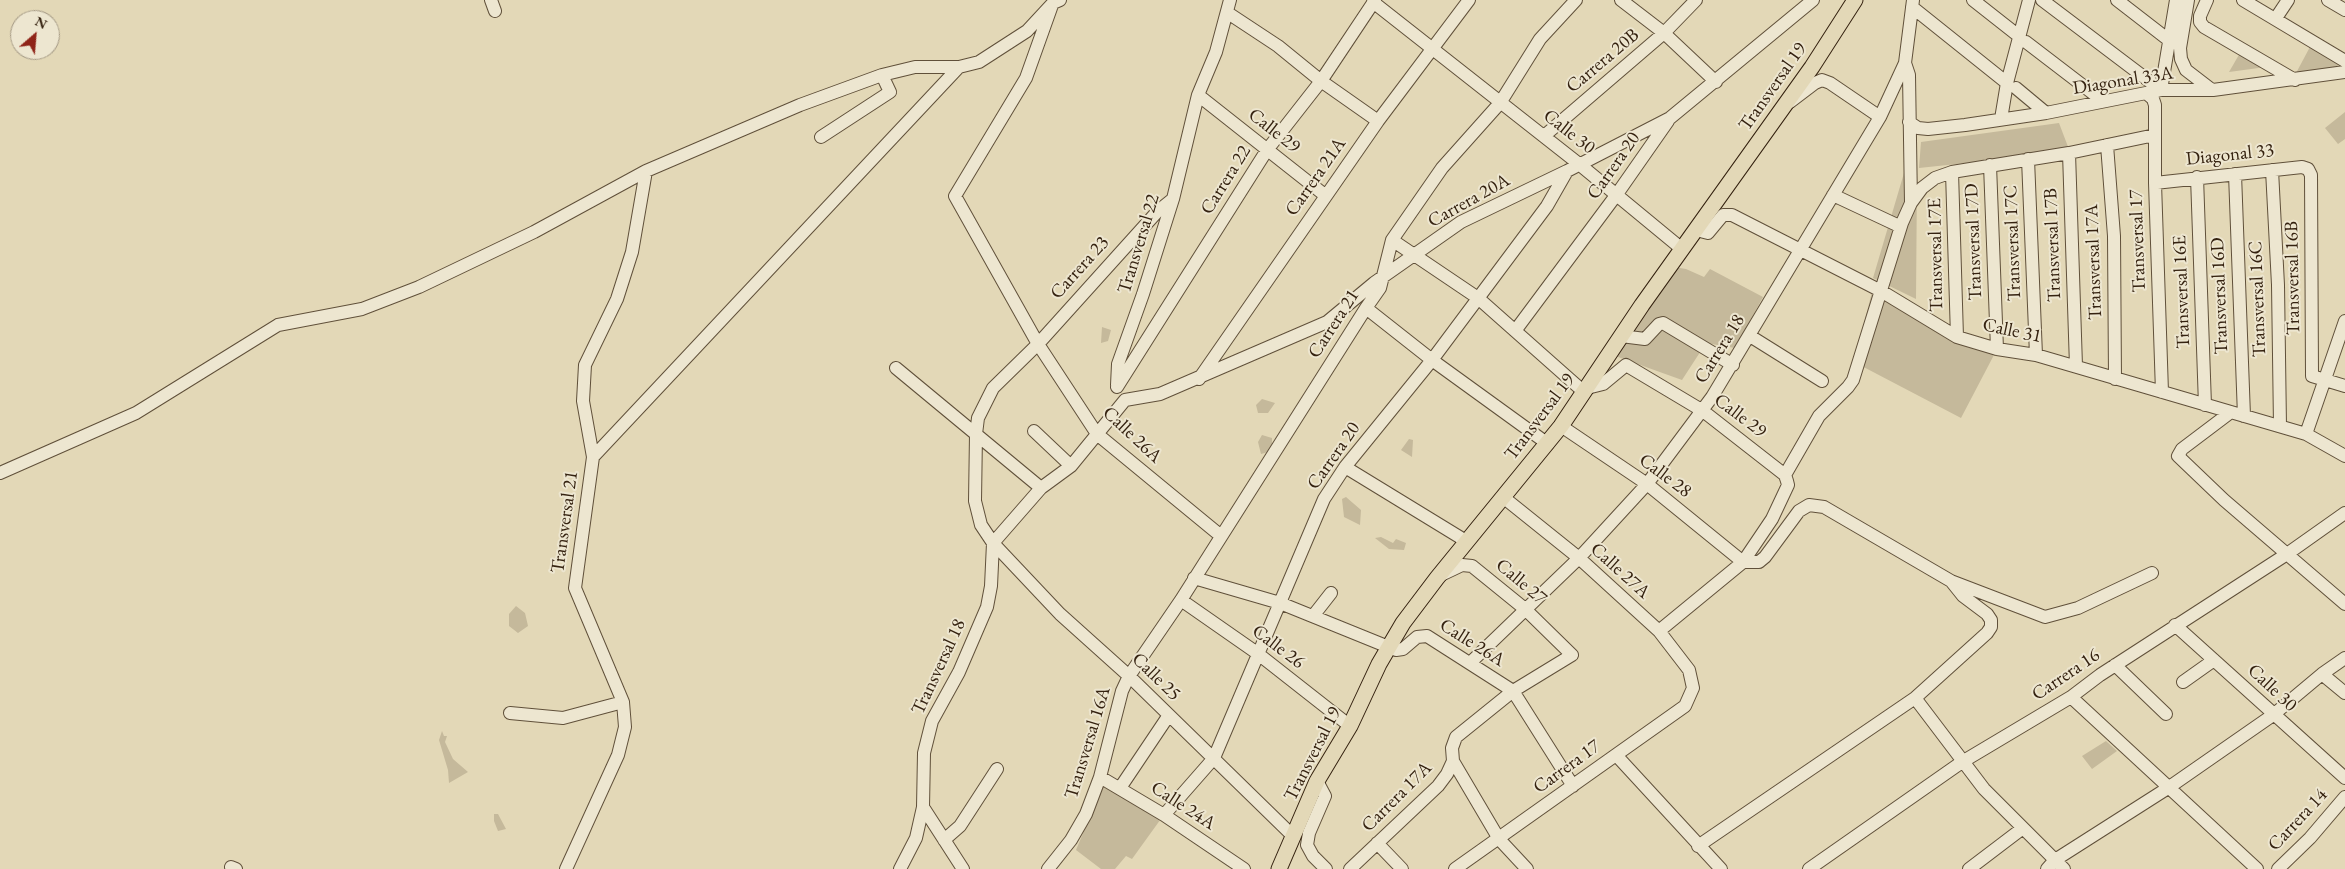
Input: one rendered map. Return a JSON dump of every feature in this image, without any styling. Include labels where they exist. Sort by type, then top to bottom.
[{"type":"main road","name":"Transversal 19","points":[[1279,869],[1317,781],[1350,726],[1388,647],[1403,623],[1436,578],[1562,426],[1621,336],[1783,108],[1855,0]]},
{"type":"street","points":[[1198,95],[1216,52],[1230,0]]},
{"type":"street","name":"Carrera 21A","points":[[1199,379],[1378,121],[1469,0]]},
{"type":"street","name":"Carrera 21","points":[[1129,676],[1181,600],[1380,288],[1392,240],[1442,168],[1500,103],[1540,39],[1576,0]]},
{"type":"street","points":[[1621,0],[1664,34],[1716,82]]},
{"type":"street","points":[[1664,34],[1696,0]]},
{"type":"street","points":[[1973,0],[2103,101]]},
{"type":"street","points":[[2001,119],[2023,40],[2029,0]]},
{"type":"street","points":[[2042,0],[2161,90],[2176,0]]},
{"type":"street","points":[[2116,0],[2170,41]]},
{"type":"street","points":[[2188,0],[2180,48],[2181,60],[2186,70],[2213,90]]},
{"type":"street","points":[[2207,0],[2200,22],[2204,27],[2295,80]]},
{"type":"street","points":[[2243,0],[2345,61]]},
{"type":"street","points":[[2276,18],[2288,0]]},
{"type":"street","points":[[2328,0],[2345,10]]},
{"type":"street","points":[[0,473],[136,414],[278,325],[362,309],[419,287],[534,232],[646,171],[800,105],[882,75],[915,67],[959,67],[979,62],[1027,31],[1057,1]]},
{"type":"street","name":"Calle 26A","points":[[1057,1],[1026,78],[955,196],[1038,344],[1097,434],[1221,536]]},
{"type":"street","name":"Calle 30","points":[[1374,1],[1431,49],[1617,194],[1682,249]]},
{"type":"street","name":"Carrera 22","points":[[1117,387],[1267,150],[1321,81],[1374,1]]},
{"type":"street","name":"Carrera 20A","points":[[1124,400],[1160,394],[1199,379],[1327,322],[1383,277],[1461,222],[1670,118],[1716,82],[1804,2]]},
{"type":"street","points":[[1912,3],[2046,113]]},
{"type":"street","name":"Carrera 18","points":[[1471,662],[1579,558],[1647,484],[1703,411],[1750,336],[1880,117],[1905,64],[1912,3]]},
{"type":"street","points":[[1228,13],[1278,46],[1321,81],[1378,121]]},
{"type":"street","name":"Carrera 20B","points":[[1544,136],[1664,34]]},
{"type":"street","points":[[1905,64],[1909,75],[1911,203]]},
{"type":"street","points":[[593,458],[959,67]]},
{"type":"street","name":"Diagonal 33A","points":[[1909,122],[1918,128],[1928,129],[2046,113],[2161,90],[2213,90],[2345,72]]},
{"type":"street","points":[[821,138],[890,92],[882,75]]},
{"type":"street","points":[[1783,108],[1815,83],[1822,80],[1830,83],[1880,117]]},
{"type":"street","name":"Transversal 17","points":[[2146,93],[2153,99],[2155,105],[2155,183],[2162,392]]},
{"type":"street","name":"Calle 29","points":[[1198,95],[1326,196]]},
{"type":"street","name":"Transversal 22","points":[[1117,387],[1118,364],[1143,294],[1173,199],[1198,95]]},
{"type":"street","name":"Carrera 20","points":[[1515,331],[1617,194],[1670,118]]},
{"type":"street","points":[[1659,631],[1743,562],[1772,519],[1788,486],[1786,478],[1818,416],[1853,380],[1900,224],[1911,203],[1922,188],[1935,178],[1952,172],[2069,153],[2155,135]]},
{"type":"street","name":"Transversal 17A","points":[[2107,145],[2114,236],[2114,379]]},
{"type":"street","name":"Transversal 17B","points":[[2069,153],[2076,366]]},
{"type":"street","name":"Transversal 17C","points":[[2028,160],[2036,355]]},
{"type":"street","name":"Transversal 17D","points":[[1990,165],[1997,349]]},
{"type":"street","name":"Diagonal 33","points":[[2155,183],[2196,177],[2302,167],[2308,169]]},
{"type":"street","name":"Transversal 16B","points":[[2308,169],[2311,175],[2312,376],[2325,379]]},
{"type":"street","name":"Transversal 16C","points":[[2272,170],[2278,286],[2280,426]]},
{"type":"street","name":"Transversal 21","points":[[566,869],[618,755],[625,726],[623,702],[575,588],[593,458],[583,400],[585,364],[617,300],[632,252],[646,171]]},
{"type":"street","name":"Carrera 20","points":[[1164,815],[1214,758],[1324,499],[1345,467],[1432,360],[1548,206],[1566,171]]},
{"type":"street","name":"Transversal 17E","points":[[1952,172],[1957,337]]},
{"type":"street","name":"Transversal 16D","points":[[2235,174],[2244,416]]},
{"type":"street","name":"Transversal 16E","points":[[2196,177],[2205,405]]},
{"type":"street","points":[[1833,195],[1900,224]]},
{"type":"street","name":"Carrera 23","points":[[976,434],[978,418],[993,388],[1038,344],[1157,212],[1173,199]]},
{"type":"street","name":"Calle 31","points":[[1696,230],[1708,233],[1723,215],[1727,214],[1881,291],[1957,337],[1997,349],[2036,355],[2076,366],[2114,379],[2280,426],[2306,434],[2345,456]]},
{"type":"street","points":[[1392,240],[1478,298],[1586,390]]},
{"type":"street","points":[[1366,308],[1432,360],[1548,444]]},
{"type":"street","points":[[2306,434],[2345,321]]},
{"type":"street","points":[[1621,336],[1645,339],[1659,324],[1663,323],[1732,365]]},
{"type":"street","points":[[1750,336],[1822,381]]},
{"type":"street","name":"Calle 29","points":[[1586,390],[1603,384],[1626,365],[1703,411],[1786,478]]},
{"type":"street","points":[[896,368],[1041,488]]},
{"type":"street","points":[[2325,379],[2345,386]]},
{"type":"street","points":[[993,543],[1041,488],[1071,466],[1097,434],[1124,400],[1117,387]]},
{"type":"street","points":[[2231,412],[2180,452],[2178,456],[2224,500],[2345,604]]},
{"type":"street","name":"Calle 28","points":[[1562,426],[1647,484],[1743,562]]},
{"type":"street","points":[[1034,431],[1071,466]]},
{"type":"street","name":"Calle 25","points":[[976,434],[975,501],[981,524],[993,543],[1060,614],[1129,676],[1294,837]]},
{"type":"street","points":[[1345,467],[1466,541]]},
{"type":"street","name":"Calle 27A","points":[[1503,497],[1579,558],[1659,631],[1689,670],[1693,688]]},
{"type":"street","points":[[1743,562],[1759,562],[1765,557],[1799,511],[1809,505],[1824,508],[1951,581],[2045,617],[2078,608],[2152,573]]},
{"type":"street","name":"Carrera 16","points":[[1809,869],[1962,762],[2071,697],[2115,665],[2287,554],[2345,513]]},
{"type":"street","name":"Transversal 18","points":[[900,869],[916,838],[923,807],[924,753],[932,721],[959,672],[988,607],[993,543]]},
{"type":"street","name":"Calle 27","points":[[1436,578],[1462,564],[1472,566],[1525,609],[1572,655]]},
{"type":"street","points":[[1194,578],[1280,603],[1388,647]]},
{"type":"street","points":[[1698,846],[1915,698],[1987,633],[1991,627],[1991,620],[1987,614],[1963,596],[1951,581]]},
{"type":"street","points":[[1314,616],[1331,593]]},
{"type":"street","name":"Calle 26","points":[[1181,600],[1257,653],[1350,726]]},
{"type":"street","name":"Calle 30","points":[[2175,625],[2345,778]]},
{"type":"street","name":"Calle 26A","points":[[1388,647],[1396,650],[1403,649],[1417,637],[1423,635],[1471,662],[1513,691],[1573,786]]},
{"type":"street","name":"Carrera 17A","points":[[1350,869],[1438,786],[1448,774],[1453,761],[1452,748],[1456,737],[1513,691],[1572,655]]},
{"type":"street","points":[[2051,864],[2168,788],[2273,715],[2322,674],[2345,658]]},
{"type":"street","points":[[2183,682],[2214,660]]},
{"type":"street","points":[[2115,665],[2166,714]]},
{"type":"street","points":[[2322,674],[2345,694]]},
{"type":"street","name":"Transversal 16A","points":[[1048,869],[1071,840],[1086,814],[1100,776],[1122,691],[1129,676]]},
{"type":"street","name":"Carrera 17","points":[[1455,869],[1685,706],[1693,688]]},
{"type":"street","points":[[2071,697],[2257,869]]},
{"type":"street","points":[[1915,698],[1962,762],[1984,788],[2023,828],[2051,864],[2064,869]]},
{"type":"street","points":[[510,713],[563,718],[623,702]]},
{"type":"street","points":[[1120,788],[1168,715]]},
{"type":"street","points":[[1616,755],[1721,869]]},
{"type":"street","points":[[1453,761],[1499,839],[1527,869]]},
{"type":"street","points":[[944,840],[960,826],[997,769]]},
{"type":"street","name":"Calle 24A","points":[[1100,776],[1164,815],[1244,869]]},
{"type":"street","points":[[1317,781],[1325,796],[1309,833],[1307,845],[1313,856],[1326,869]]},
{"type":"street","name":"Carrera 14","points":[[2278,869],[2310,838],[2345,797]]},
{"type":"street","points":[[923,807],[963,869]]},
{"type":"street","points":[[1969,869],[2023,828]]},
{"type":"street","points":[[1378,843],[1402,869]]},
{"type":"shaded area","points":[[2311,45],[2341,66],[2300,77],[2295,75]]},
{"type":"shaded area","points":[[2240,53],[2266,67],[2229,72]]},
{"type":"shaded area","points":[[2345,112],[2345,139],[2338,144],[2325,128]]},
{"type":"shaded area","points":[[2059,123],[2070,152],[1919,168],[1921,142]]},
{"type":"shaded area","points":[[1904,173],[1917,177],[1916,299],[1873,278]]},
{"type":"shaded area","points":[[1668,266],[1686,269],[1704,277],[1710,269],[1763,297],[1735,348],[1706,343],[1682,380],[1607,353]]},
{"type":"shaded area","points":[[1873,288],[1995,353],[1961,418],[1854,362]]},
{"type":"shaded area","points":[[1102,327],[1111,330],[1108,341],[1101,343]]},
{"type":"shaded area","points":[[1262,399],[1275,403],[1268,413],[1258,413],[1256,405]]},
{"type":"shaded area","points":[[1262,435],[1272,438],[1272,451],[1261,454],[1258,442]]},
{"type":"shaded area","points":[[1409,439],[1413,440],[1412,457],[1401,450]]},
{"type":"shaded area","points":[[1346,497],[1361,510],[1360,525],[1344,517],[1342,499]]},
{"type":"shaded area","points":[[1381,537],[1393,543],[1396,539],[1406,543],[1404,550],[1389,549],[1375,538]]},
{"type":"shaded area","points":[[516,606],[525,613],[528,626],[518,633],[509,626],[509,614]]},
{"type":"shaded area","points":[[442,731],[444,736],[447,736],[445,742],[453,759],[468,772],[449,783],[448,770],[439,740]]},
{"type":"shaded area","points":[[2106,741],[2117,751],[2092,769],[2082,756]]},
{"type":"shaded area","points":[[1105,781],[1163,816],[1132,859],[1126,856],[1115,869],[1101,869],[1076,850]]},
{"type":"shaded area","points":[[494,814],[498,814],[506,829],[498,831],[494,821]]}]
